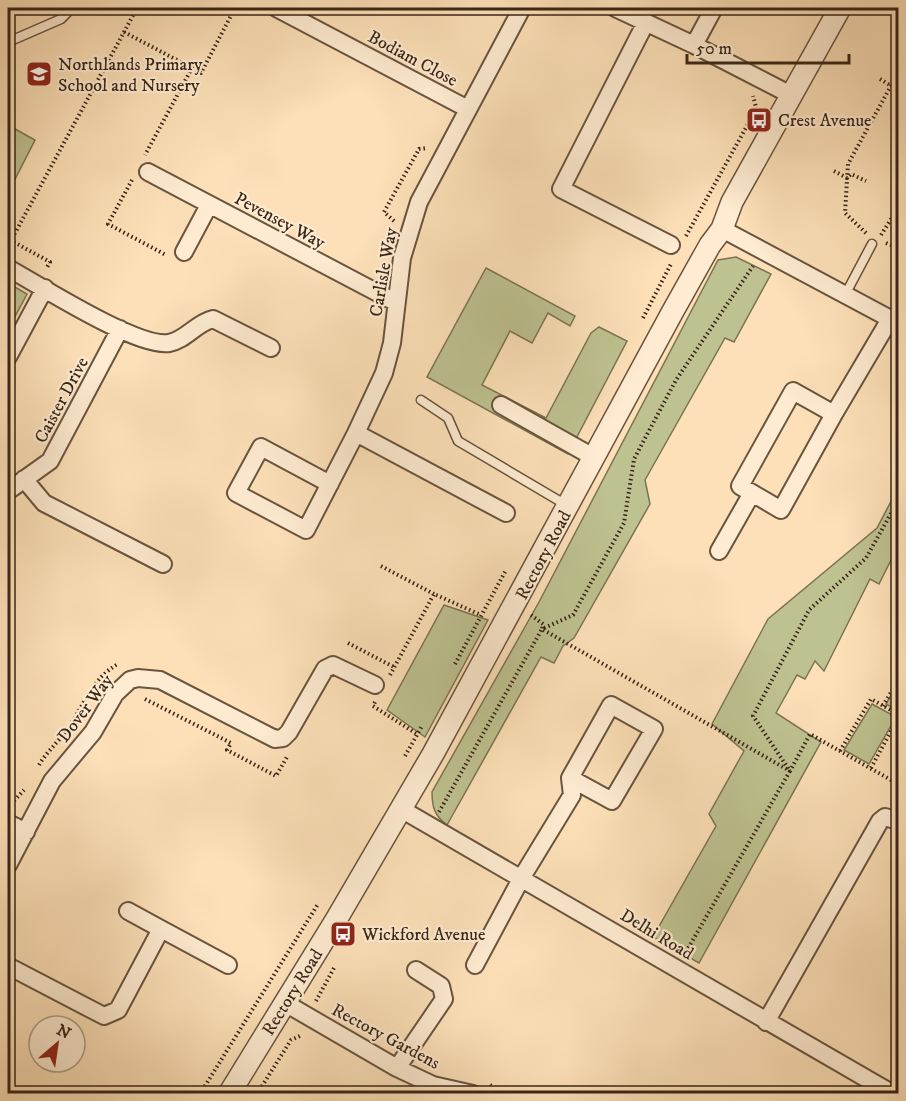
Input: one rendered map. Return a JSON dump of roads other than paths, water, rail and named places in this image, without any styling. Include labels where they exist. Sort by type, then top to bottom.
[{"type":"street","name":"Carlisle Way","points":[[330,484],[261,447],[237,493],[306,530],[330,484],[356,434],[388,359],[402,258],[414,216],[522,8]]},
{"type":"street","points":[[615,8],[694,45],[791,95]]},
{"type":"street","points":[[694,45],[714,8]]},
{"type":"street","name":"Rectory Road","points":[[229,1094],[401,809],[498,639],[673,311],[710,245],[722,229],[732,202],[840,8]]},
{"type":"street","name":"Bodiam Close","points":[[273,13],[468,109]]},
{"type":"street","points":[[646,22],[561,189],[671,245]]},
{"type":"street","name":"Pevensey Way","points":[[142,169],[395,303]]},
{"type":"street","points":[[180,256],[209,205]]},
{"type":"street","points":[[722,229],[894,321],[834,414],[781,510],[740,486],[793,391],[834,414]]},
{"type":"street","points":[[8,268],[44,282],[120,329],[154,342],[169,343],[213,319],[271,348]]},
{"type":"street","points":[[8,357],[44,282]]},
{"type":"street","name":"Caister Drive","points":[[8,491],[50,461],[120,329]]},
{"type":"street","points":[[501,405],[595,458]]},
{"type":"street","points":[[356,434],[506,513]]},
{"type":"street","points":[[24,479],[44,504],[163,564]]},
{"type":"street","points":[[719,551],[752,493]]},
{"type":"street","name":"Dover Way","points":[[8,865],[52,781],[93,732],[115,694],[130,680],[138,678],[160,680],[275,739],[283,738],[289,732],[325,669],[333,665],[381,686]]},
{"type":"street","points":[[475,965],[522,877],[572,795],[570,778],[611,705],[654,729],[612,801],[570,778]]},
{"type":"street","name":"Delhi Road","points":[[401,809],[522,877],[766,1022],[893,1094]]},
{"type":"street","points":[[766,1022],[880,820],[885,817],[898,821]]},
{"type":"street","points":[[8,823],[26,832]]},
{"type":"street","points":[[128,911],[228,965]]},
{"type":"street","points":[[8,966],[95,1012],[112,1014],[118,1010],[161,929]]},
{"type":"street","points":[[397,1068],[444,999],[441,986],[416,970]]},
{"type":"street","name":"Rectory Gardens","points":[[285,1003],[397,1068],[433,1085],[473,1094]]},
{"type":"lane","points":[[8,42],[61,20],[72,8]]},
{"type":"lane","points":[[845,296],[872,244]]},
{"type":"lane","points":[[421,400],[448,418],[458,441],[568,506]]},
{"type":"place","name":"Northlands Primary School and Nursery","points":[[39,74]]},
{"type":"place","name":"Crest Avenue","points":[[759,120]]},
{"type":"place","name":"Wickford Avenue","points":[[343,934]]}]
